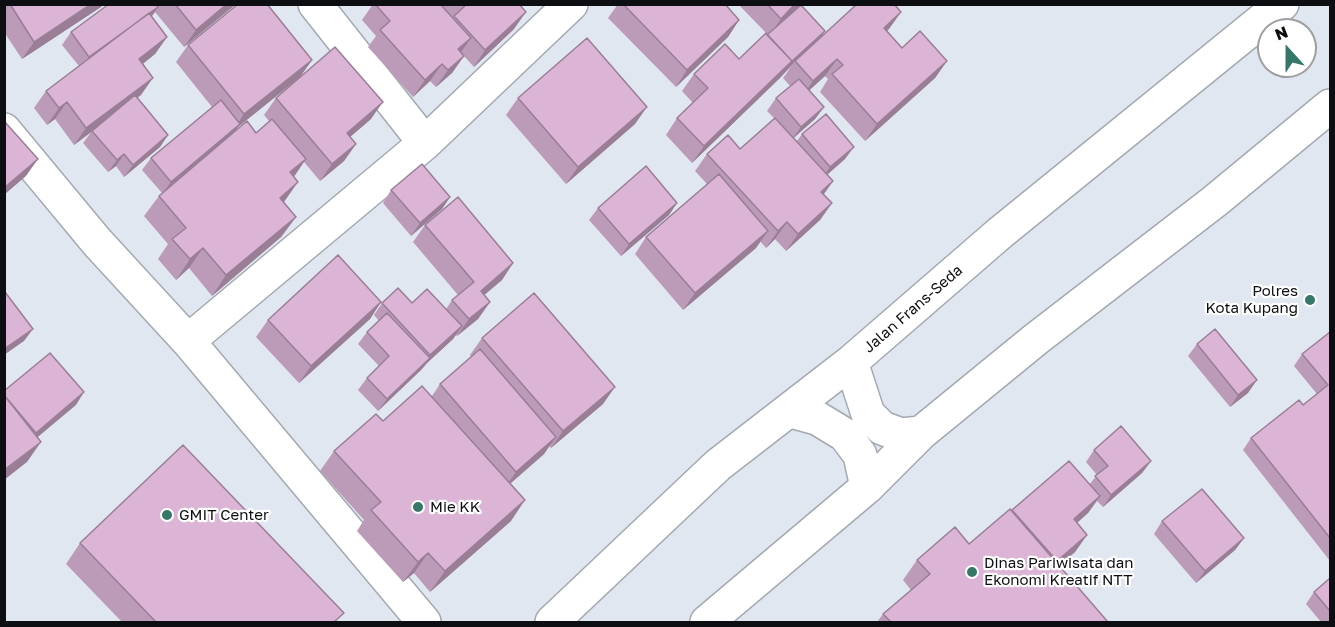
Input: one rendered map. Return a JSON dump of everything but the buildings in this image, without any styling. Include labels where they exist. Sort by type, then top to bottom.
[{"type":"main road","points":[[315,4],[425,143]]},
{"type":"main road","points":[[188,341],[425,143],[571,4]]},
{"type":"main road","name":"Jalan Frans-Seda","points":[[552,622],[718,465],[791,411],[851,362],[1000,233],[1282,4]]},
{"type":"main road","points":[[706,622],[867,487],[921,433],[1036,339],[1215,201],[1330,106]]},
{"type":"main road","points":[[4,130],[97,242],[188,341],[424,622]]},
{"type":"main road","points":[[851,362],[868,414],[882,428],[901,435],[921,433]]},
{"type":"main road","points":[[791,411],[817,418],[845,435],[860,455],[867,487]]},
{"type":"place","name":"Polres Kota Kupang","points":[[1310,300]]},
{"type":"place","name":"Mie KK","points":[[418,507]]},
{"type":"place","name":"GMIT Center","points":[[167,515]]},
{"type":"place","name":"Dinas Pariwisata dan Ekonomi Kreatif NTT","points":[[972,572]]}]
